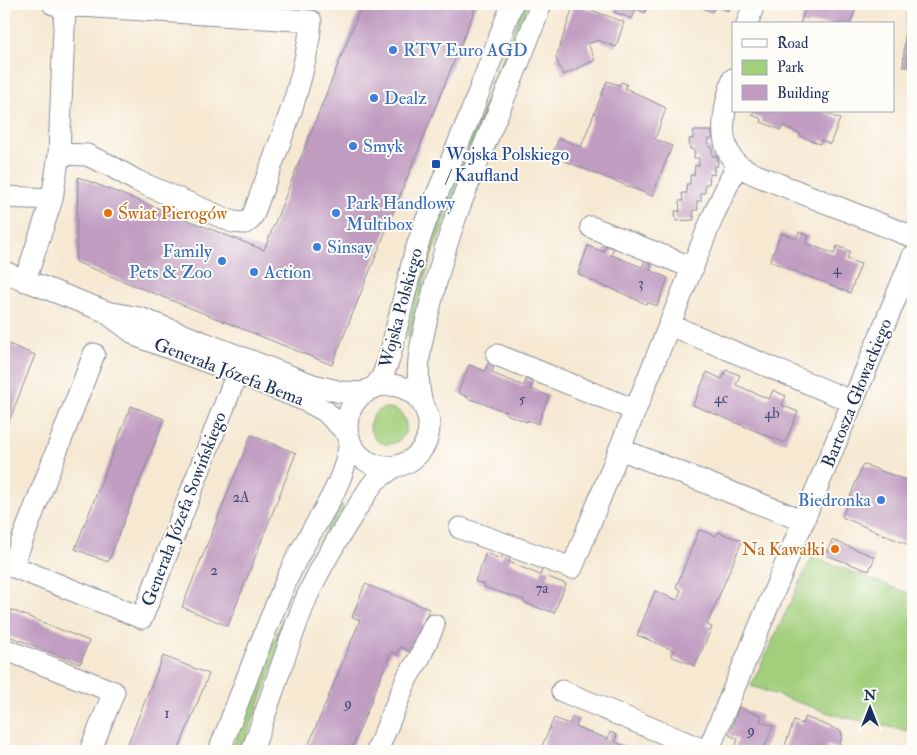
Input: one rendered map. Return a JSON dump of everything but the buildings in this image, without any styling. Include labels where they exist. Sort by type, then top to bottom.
[{"type":"street","points":[[25,281],[52,199],[58,154],[59,4],[311,12],[309,44],[300,85],[254,213],[246,224],[224,219],[137,181],[87,155],[58,154]]},
{"type":"street","name":"Wojska Polskiego","points":[[370,390],[382,377],[390,359],[414,256],[425,223],[471,113],[512,4]]},
{"type":"street","name":"Wojska Polskiego","points":[[422,403],[418,387],[418,361],[439,269],[459,208],[540,4]]},
{"type":"street","points":[[748,22],[754,4]]},
{"type":"street","points":[[732,82],[726,101],[724,136],[730,156],[737,165],[756,175],[913,237]]},
{"type":"street","points":[[460,528],[572,568],[714,216],[737,165]]},
{"type":"street","points":[[4,198],[52,199]]},
{"type":"street","points":[[590,227],[693,268]]},
{"type":"street","name":"Bartosza Głowackiego","points":[[707,751],[913,256]]},
{"type":"street","name":"Generała Józefa Bema","points":[[4,272],[107,312],[140,318],[313,385],[341,392],[370,390]]},
{"type":"street","name":"Generała Józefa Bema","points":[[107,312],[139,337],[306,401],[336,421],[349,437]]},
{"type":"street","points":[[670,325],[853,402]]},
{"type":"street","points":[[8,565],[94,354]]},
{"type":"street","points":[[498,355],[635,410]]},
{"type":"street","name":"Generała Józefa Sowińskiego","points":[[8,565],[142,618],[237,373]]},
{"type":"street","points":[[219,751],[292,568],[339,481],[346,464],[349,437],[348,420],[356,400],[370,390],[382,386],[399,386],[414,394],[422,403],[429,420],[427,441],[414,458],[384,473],[371,486],[321,569],[304,606],[252,751]]},
{"type":"street","points":[[349,437],[358,454],[371,463],[378,466],[394,467]]},
{"type":"street","points":[[620,449],[804,521]]},
{"type":"street","points":[[377,751],[408,676],[419,659],[434,625]]},
{"type":"street","points":[[4,649],[114,692],[90,751]]},
{"type":"street","points":[[562,691],[707,751]]},
{"type":"green space","points":[[524,4],[528,4],[497,92],[433,251],[410,338],[407,337],[414,302],[428,251]]},
{"type":"green space","points":[[388,408],[395,409],[401,413],[405,419],[405,433],[401,439],[395,443],[388,444],[381,443],[375,439],[371,433],[370,426],[371,419],[375,413],[381,409]]},
{"type":"green space","points":[[341,504],[344,507],[311,566],[241,751],[232,749],[294,591]]},
{"type":"green space","points":[[812,557],[913,595],[913,732],[835,715],[751,686]]},
{"type":"place","name":"RTV Euro AGD","points":[[393,50]]},
{"type":"place","name":"Dealz","points":[[374,98]]},
{"type":"place","name":"Smyk","points":[[353,146]]},
{"type":"place","name":"Wojska Polskiego / Kaufland","points":[[436,164]]},
{"type":"place","name":"Świat Pierogów","points":[[108,213]]},
{"type":"place","name":"Park Handlowy Multibox","points":[[336,213]]},
{"type":"place","name":"Sinsay","points":[[317,247]]},
{"type":"place","name":"Family Pets & Zoo","points":[[222,261]]},
{"type":"place","name":"Action","points":[[254,272]]},
{"type":"place","name":"Biedronka","points":[[881,500]]},
{"type":"place","name":"Na Kawałki","points":[[835,549]]}]
